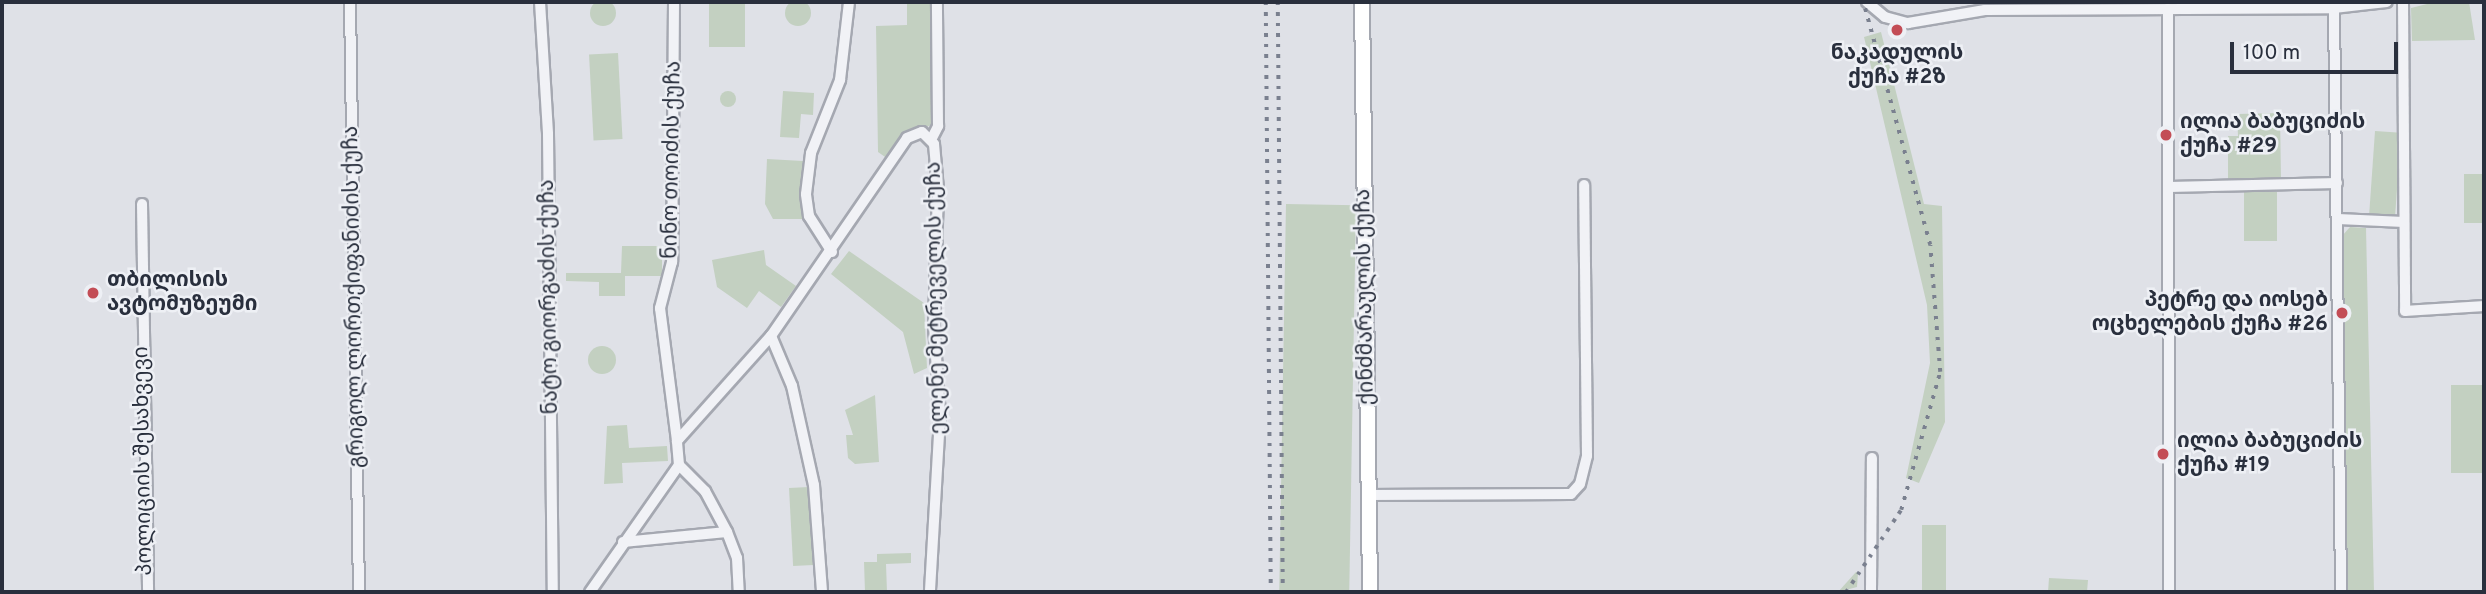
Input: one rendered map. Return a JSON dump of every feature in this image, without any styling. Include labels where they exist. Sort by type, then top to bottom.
[{"type":"main road","name":"ქინძმარაულის ქუჩა","points":[[1362,2],[1370,592]]},
{"type":"street","name":"გრიგოლ ლორთქიფანიძის ქუჩა","points":[[350,2],[359,592]]},
{"type":"street","name":"ნატო გიორგაძის ქუჩა","points":[[540,2],[553,592]]},
{"type":"street","name":"ნინო თოიძის ქუჩა","points":[[674,2],[672,262],[660,308],[679,465]]},
{"type":"street","points":[[677,441],[771,336],[832,252],[809,216],[806,194],[811,153],[840,80],[849,2]]},
{"type":"street","points":[[931,140],[938,126],[937,2]]},
{"type":"street","points":[[1868,2],[1885,17],[1908,23],[1985,10],[2168,9],[2252,5],[2334,8],[2387,2]]},
{"type":"street","points":[[2403,2],[2405,311],[2484,306]]},
{"type":"street","points":[[2334,8],[2341,592]]},
{"type":"street","points":[[2168,9],[2169,592]]},
{"type":"street","name":"ელენე მეტრეველის ქუჩა","points":[[832,252],[907,138],[922,132],[931,140],[938,190],[934,326],[940,417],[930,592]]},
{"type":"street","points":[[2169,187],[2337,183]]},
{"type":"street","points":[[1368,495],[1571,494],[1580,484],[1587,456],[1584,185]]},
{"type":"street","name":"პოლიციის შესახვევი","points":[[142,204],[148,592]]},
{"type":"street","points":[[2338,219],[2404,222]]},
{"type":"street","points":[[771,336],[792,386],[814,485],[822,592]]},
{"type":"street","points":[[1871,592],[1872,458]]},
{"type":"street","points":[[590,592],[679,465],[705,491],[727,532],[737,558],[739,592]]},
{"type":"street","points":[[623,542],[727,532]]},
{"type":"green space","points":[[603,0],[612,4],[616,13],[612,22],[603,26],[594,22],[590,13],[594,4]]},
{"type":"green space","points":[[798,0],[807,4],[811,13],[807,22],[798,26],[789,22],[785,13],[789,4]]},
{"type":"green space","points":[[709,2],[745,2],[745,47],[709,47]]},
{"type":"green space","points":[[907,2],[932,2],[935,124],[904,134],[888,159],[878,152],[876,26],[907,25]]},
{"type":"green space","points":[[2435,2],[2469,2],[2475,40],[2412,41],[2411,8]]},
{"type":"green space","points":[[1881,32],[1924,204],[1942,206],[1945,422],[1919,483],[1906,478],[1930,363],[1927,305],[1864,37]]},
{"type":"green space","points":[[618,53],[623,139],[594,140],[589,55]]},
{"type":"green space","points":[[728,91],[736,99],[728,107],[720,99]]},
{"type":"green space","points":[[783,91],[814,93],[813,115],[801,114],[799,138],[780,137]]},
{"type":"green space","points":[[2280,113],[2281,179],[2228,180],[2228,136],[2238,136],[2237,114]]},
{"type":"green space","points":[[2375,131],[2401,133],[2395,220],[2369,218]]},
{"type":"green space","points":[[767,159],[803,161],[802,219],[773,219],[765,204]]},
{"type":"green space","points":[[2464,174],[2484,174],[2484,223],[2464,223]]},
{"type":"green space","points":[[2244,192],[2277,192],[2277,241],[2244,241]]},
{"type":"green space","points":[[1286,204],[1356,205],[1349,592],[1279,592]]},
{"type":"green space","points":[[2350,227],[2366,228],[2374,592],[2347,592],[2342,236]]},
{"type":"green space","points":[[622,246],[662,246],[662,276],[625,276],[625,296],[599,296],[599,282],[566,281],[566,273],[621,273]]},
{"type":"green space","points":[[764,250],[766,265],[796,286],[781,307],[759,291],[747,308],[717,287],[712,260]]},
{"type":"green space","points":[[849,251],[924,303],[927,368],[914,374],[903,332],[831,274]]},
{"type":"green space","points":[[602,346],[612,350],[616,360],[612,370],[602,374],[592,370],[588,360],[592,350]]},
{"type":"green space","points":[[2451,385],[2484,385],[2484,473],[2451,473]]},
{"type":"green space","points":[[875,395],[879,462],[855,464],[848,458],[846,435],[853,435],[845,410]]},
{"type":"green space","points":[[627,425],[629,448],[667,446],[668,461],[622,463],[623,483],[604,484],[607,426]]},
{"type":"green space","points":[[809,487],[813,565],[793,566],[789,488]]},
{"type":"green space","points":[[1922,525],[1946,525],[1946,592],[1922,592]]},
{"type":"green space","points":[[911,553],[911,563],[886,564],[887,592],[865,592],[864,562],[877,562],[877,554]]},
{"type":"green space","points":[[1856,572],[1857,587],[1838,592]]},
{"type":"green space","points":[[2049,578],[2088,580],[2087,592],[2048,592]]},
{"type":"railway","points":[[1266,2],[1271,592]]},
{"type":"railway","points":[[1278,2],[1283,592]]},
{"type":"railway","points":[[1846,592],[1901,510],[1940,372],[1930,245],[1863,2]]},
{"type":"place","name":"ნაკადულის ქუჩა #2ზ","points":[[1897,30]]},
{"type":"place","name":"ილია ბაბუციძის ქუჩა #29","points":[[2166,135]]},
{"type":"place","name":"თბილისის ავტომუზეუმი","points":[[93,293]]},
{"type":"place","name":"პეტრე და იოსებ ოცხელების ქუჩა #26","points":[[2342,313]]},
{"type":"place","name":"ილია ბაბუციძის ქუჩა #19","points":[[2163,454]]}]
